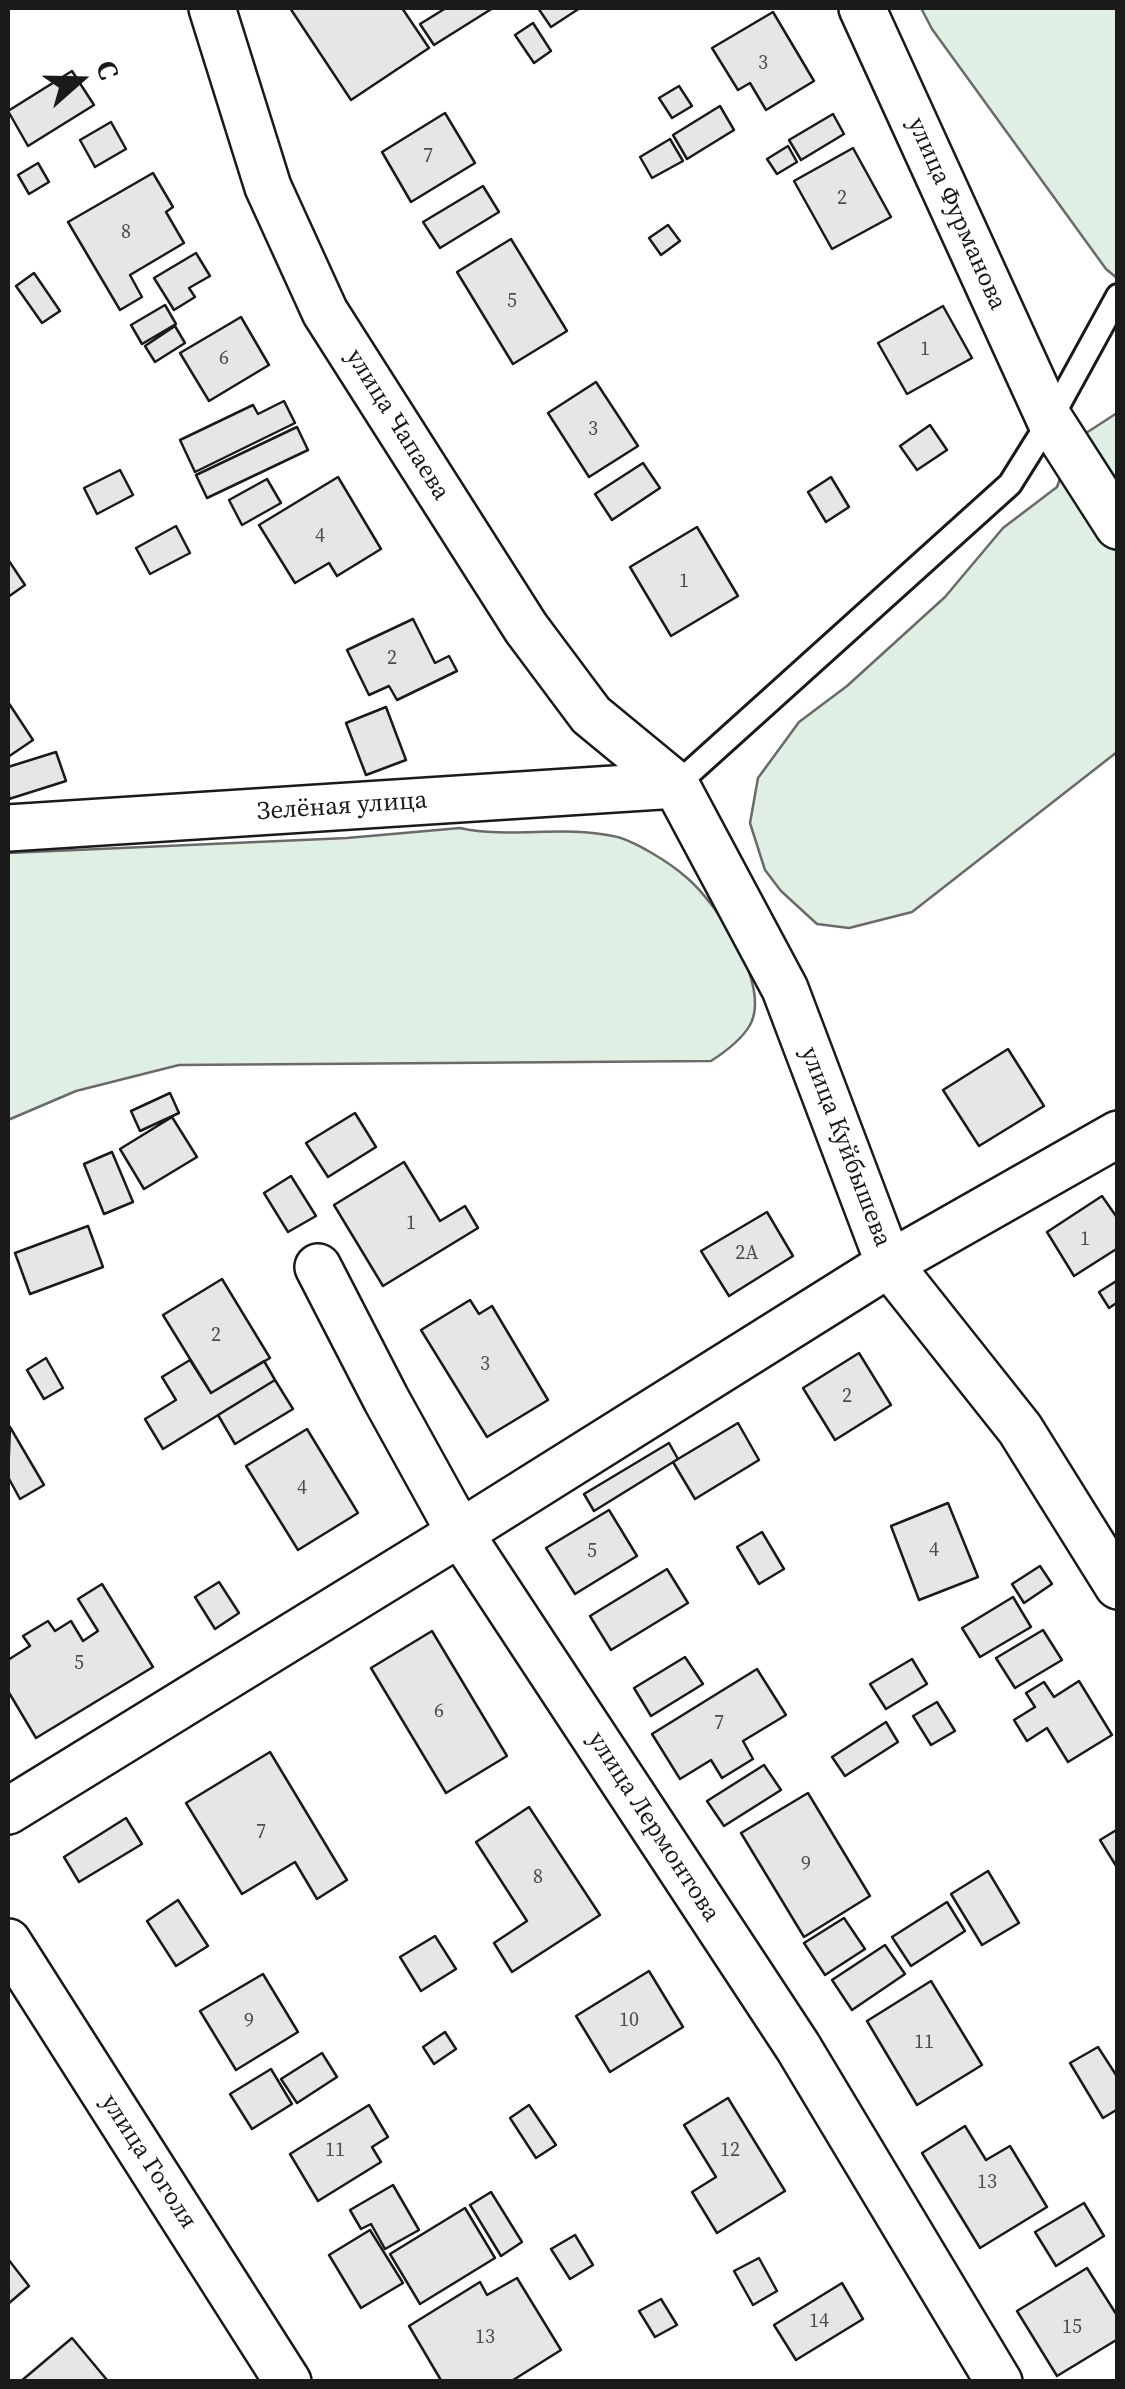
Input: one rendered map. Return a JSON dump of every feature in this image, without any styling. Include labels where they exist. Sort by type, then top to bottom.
[{"type":"street","name":"улица Чапаева","points":[[212,8],[268,187],[325,312],[526,628],[591,714],[676,784]]},
{"type":"street","name":"улица Фурманова","points":[[862,8],[1050,420],[1118,526]]},
{"type":"street","name":"Зелёная улица","points":[[8,828],[676,784]]},
{"type":"street","name":"улица Куйбышева","points":[[676,784],[785,989],[889,1264],[1020,1429],[1118,1586]]},
{"type":"street","points":[[8,1811],[460,1534],[889,1264],[1118,1134]]},
{"type":"street","name":"улица Лермонтова","points":[[318,1267],[460,1534],[798,2047],[998,2382]]},
{"type":"street","name":"улица Гоголя","points":[[8,1942],[288,2382]]},
{"type":"lane","points":[[676,784],[1010,484],[1118,296]]},
{"type":"green space","points":[[921,8],[1117,8],[1117,278],[1106,269],[932,29]]},
{"type":"green space","points":[[1117,413],[1117,752],[912,912],[849,928],[817,924],[781,891],[765,870],[750,823],[758,778],[799,722],[847,686],[945,597],[1003,528],[1057,487],[1083,435]]},
{"type":"green space","points":[[460,828],[613,836],[671,865],[712,905],[738,945],[754,989],[755,1008],[747,1030],[711,1061],[179,1065],[76,1091],[8,1120],[8,853],[347,838]]},
{"type":"building","points":[[290,8],[402,8],[429,48],[351,100]]},
{"type":"building","points":[[446,8],[493,8],[434,45],[420,24]]},
{"type":"building","points":[[538,8],[580,8],[551,27]]},
{"type":"building","points":[[773,12],[814,81],[766,110],[750,83],[738,90],[712,48]]},
{"type":"building","points":[[533,23],[551,51],[534,63],[515,35]]},
{"type":"building","points":[[72,71],[94,105],[28,146],[8,111]]},
{"type":"building","points":[[679,86],[692,106],[672,118],[659,98]]},
{"type":"building","points":[[720,106],[734,130],[687,159],[673,135]]},
{"type":"building","points":[[445,113],[475,163],[411,202],[382,152]]},
{"type":"building","points":[[833,114],[844,134],[801,160],[789,140]]},
{"type":"building","points":[[111,122],[126,149],[95,167],[80,140]]},
{"type":"building","points":[[670,139],[683,161],[652,178],[640,157]]},
{"type":"building","points":[[788,146],[797,162],[777,174],[767,159]]},
{"type":"building","points":[[853,148],[891,217],[832,249],[794,181]]},
{"type":"building","points":[[38,163],[49,182],[29,194],[18,175]]},
{"type":"building","points":[[153,173],[173,207],[166,212],[184,243],[130,275],[142,297],[120,310],[68,222]]},
{"type":"building","points":[[483,186],[499,212],[440,248],[423,222]]},
{"type":"building","points":[[668,225],[680,241],[661,255],[649,238]]},
{"type":"building","points":[[511,239],[567,331],[513,364],[457,272]]},
{"type":"building","points":[[196,253],[210,276],[189,288],[195,297],[174,310],[154,278]]},
{"type":"building","points":[[34,273],[60,311],[42,323],[16,286]]},
{"type":"building","points":[[165,305],[176,324],[142,344],[131,325]]},
{"type":"building","points":[[943,306],[972,358],[907,394],[878,343]]},
{"type":"building","points":[[241,317],[269,365],[209,401],[180,353]]},
{"type":"building","points":[[175,326],[185,343],[155,362],[145,346]]},
{"type":"building","points":[[596,382],[638,446],[589,477],[548,413]]},
{"type":"building","points":[[284,401],[295,423],[195,472],[180,440],[253,405],[258,414]]},
{"type":"building","points":[[930,425],[947,450],[917,470],[900,446]]},
{"type":"building","points":[[297,427],[308,450],[207,498],[196,475]]},
{"type":"building","points":[[643,463],[660,488],[612,520],[595,494]]},
{"type":"building","points":[[120,470],[133,495],[97,514],[84,488]]},
{"type":"building","points":[[338,477],[381,549],[337,576],[329,563],[295,583],[259,525]]},
{"type":"building","points":[[831,477],[849,507],[826,522],[808,492]]},
{"type":"building","points":[[267,479],[281,503],[242,525],[229,500]]},
{"type":"building","points":[[176,526],[190,553],[150,574],[136,548]]},
{"type":"building","points":[[697,527],[738,596],[671,636],[630,567]]},
{"type":"building","points":[[8,562],[25,585],[8,597]]},
{"type":"building","points":[[413,619],[435,663],[449,656],[457,671],[397,700],[389,686],[369,695],[347,650]]},
{"type":"building","points":[[8,702],[33,740],[8,757]]},
{"type":"building","points":[[386,707],[406,760],[366,775],[346,723]]},
{"type":"building","points":[[56,752],[66,781],[9,799],[8,767]]},
{"type":"building","points":[[1008,1049],[1044,1106],[979,1146],[943,1090]]},
{"type":"building","points":[[170,1093],[179,1113],[140,1131],[131,1111]]},
{"type":"building","points":[[355,1113],[376,1147],[328,1177],[306,1143]]},
{"type":"building","points":[[172,1117],[197,1157],[144,1189],[120,1149]]},
{"type":"building","points":[[112,1152],[133,1202],[104,1214],[84,1164]]},
{"type":"building","points":[[404,1162],[440,1221],[465,1206],[478,1228],[383,1286],[334,1205]]},
{"type":"building","points":[[291,1176],[316,1216],[288,1232],[264,1193]]},
{"type":"building","points":[[1102,1196],[1118,1219],[1118,1248],[1074,1276],[1047,1232]]},
{"type":"building","points":[[767,1212],[793,1256],[729,1296],[701,1251]]},
{"type":"building","points":[[88,1226],[103,1267],[30,1294],[15,1253]]},
{"type":"building","points":[[222,1279],[270,1358],[211,1393],[163,1315]]},
{"type":"building","points":[[1118,1280],[1118,1302],[1109,1308],[1099,1292]]},
{"type":"building","points":[[470,1300],[479,1314],[492,1306],[548,1400],[487,1437],[421,1330]]},
{"type":"building","points":[[859,1353],[891,1405],[835,1440],[803,1388]]},
{"type":"building","points":[[46,1358],[63,1388],[44,1399],[27,1370]]},
{"type":"building","points":[[190,1360],[211,1393],[264,1361],[275,1380],[163,1449],[145,1419],[176,1400],[162,1377]]},
{"type":"building","points":[[275,1380],[293,1409],[235,1444],[218,1415]]},
{"type":"building","points":[[738,1423],[759,1460],[695,1499],[673,1462]]},
{"type":"building","points":[[10,1427],[44,1485],[20,1499],[8,1477]]},
{"type":"building","points":[[307,1429],[358,1513],[298,1550],[246,1466]]},
{"type":"building","points":[[669,1443],[678,1459],[594,1511],[584,1494]]},
{"type":"building","points":[[948,1503],[978,1577],[919,1600],[891,1526]]},
{"type":"building","points":[[609,1510],[637,1556],[575,1594],[546,1548]]},
{"type":"building","points":[[762,1532],[784,1569],[759,1584],[737,1547]]},
{"type":"building","points":[[1040,1566],[1052,1584],[1024,1603],[1012,1584]]},
{"type":"building","points":[[667,1569],[688,1603],[611,1650],[590,1616]]},
{"type":"building","points":[[219,1582],[239,1613],[215,1629],[195,1597]]},
{"type":"building","points":[[102,1584],[153,1667],[36,1738],[8,1691],[8,1660],[30,1646],[23,1636],[48,1621],[55,1631],[71,1621],[83,1641],[98,1631],[78,1599]]},
{"type":"building","points":[[1013,1597],[1031,1627],[980,1657],[962,1628]]},
{"type":"building","points":[[1043,1630],[1062,1660],[1015,1688],[996,1658]]},
{"type":"building","points":[[432,1631],[507,1756],[446,1793],[371,1668]]},
{"type":"building","points":[[685,1657],[703,1684],[651,1716],[634,1688]]},
{"type":"building","points":[[912,1659],[927,1684],[886,1709],[870,1684]]},
{"type":"building","points":[[757,1669],[786,1715],[743,1741],[753,1759],[722,1778],[711,1760],[680,1779],[652,1734]]},
{"type":"building","points":[[1079,1681],[1112,1735],[1068,1762],[1047,1728],[1027,1741],[1014,1720],[1035,1707],[1026,1693],[1044,1682],[1054,1697]]},
{"type":"building","points":[[937,1702],[955,1731],[931,1745],[913,1716]]},
{"type":"building","points":[[886,1722],[898,1742],[845,1776],[832,1757]]},
{"type":"building","points":[[270,1752],[347,1880],[317,1899],[295,1862],[242,1894],[186,1803]]},
{"type":"building","points":[[764,1765],[781,1790],[724,1826],[707,1801]]},
{"type":"building","points":[[808,1793],[870,1896],[804,1937],[741,1833]]},
{"type":"building","points":[[529,1807],[600,1915],[512,1972],[494,1943],[527,1921],[476,1842]]},
{"type":"building","points":[[126,1818],[142,1844],[79,1882],[64,1857]]},
{"type":"building","points":[[1118,1829],[1118,1869],[1100,1840]]},
{"type":"building","points":[[988,1871],[1019,1923],[982,1945],[951,1894]]},
{"type":"building","points":[[178,1900],[208,1946],[176,1966],[147,1921]]},
{"type":"building","points":[[947,1902],[965,1931],[911,1966],[892,1937]]},
{"type":"building","points":[[844,1918],[865,1949],[825,1975],[804,1943]]},
{"type":"building","points":[[435,1936],[456,1969],[421,1991],[400,1957]]},
{"type":"building","points":[[885,1945],[905,1974],[852,2010],[832,1980]]},
{"type":"building","points":[[649,1971],[683,2027],[610,2072],[576,2016]]},
{"type":"building","points":[[263,1974],[298,2032],[236,2070],[200,2011]]},
{"type":"building","points":[[931,1981],[982,2065],[917,2105],[867,2021]]},
{"type":"building","points":[[445,2032],[456,2049],[434,2064],[423,2047]]},
{"type":"building","points":[[1098,2047],[1118,2078],[1118,2109],[1103,2118],[1070,2063]]},
{"type":"building","points":[[322,2053],[337,2077],[297,2103],[281,2079]]},
{"type":"building","points":[[271,2069],[292,2104],[252,2129],[230,2094]]},
{"type":"building","points":[[728,2098],[785,2191],[717,2233],[692,2192],[716,2177],[684,2125]]},
{"type":"building","points":[[369,2105],[388,2137],[372,2147],[381,2162],[318,2201],[290,2154]]},
{"type":"building","points":[[529,2105],[556,2145],[536,2158],[510,2118]]},
{"type":"building","points":[[965,2126],[986,2160],[1010,2146],[1047,2207],[980,2248],[922,2153]]},
{"type":"building","points":[[393,2185],[419,2230],[385,2249],[371,2224],[361,2229],[350,2210]]},
{"type":"building","points":[[491,2192],[522,2242],[501,2256],[470,2205]]},
{"type":"building","points":[[1084,2203],[1104,2236],[1056,2266],[1035,2232]]},
{"type":"building","points":[[465,2208],[495,2258],[420,2304],[390,2254]]},
{"type":"building","points":[[370,2230],[403,2283],[361,2308],[329,2255]]},
{"type":"building","points":[[575,2235],[593,2265],[570,2279],[551,2249]]},
{"type":"building","points":[[759,2258],[777,2291],[753,2305],[734,2271]]},
{"type":"building","points":[[8,2259],[29,2286],[8,2304]]},
{"type":"building","points":[[1087,2268],[1118,2317],[1118,2339],[1057,2376],[1017,2311]]},
{"type":"building","points":[[517,2278],[561,2350],[510,2382],[442,2382],[409,2326],[480,2282],[487,2295]]},
{"type":"building","points":[[842,2283],[863,2319],[796,2360],[774,2325]]},
{"type":"building","points":[[661,2299],[677,2325],[655,2337],[639,2311]]},
{"type":"building","points":[[72,2338],[107,2380],[20,2382]]}]
